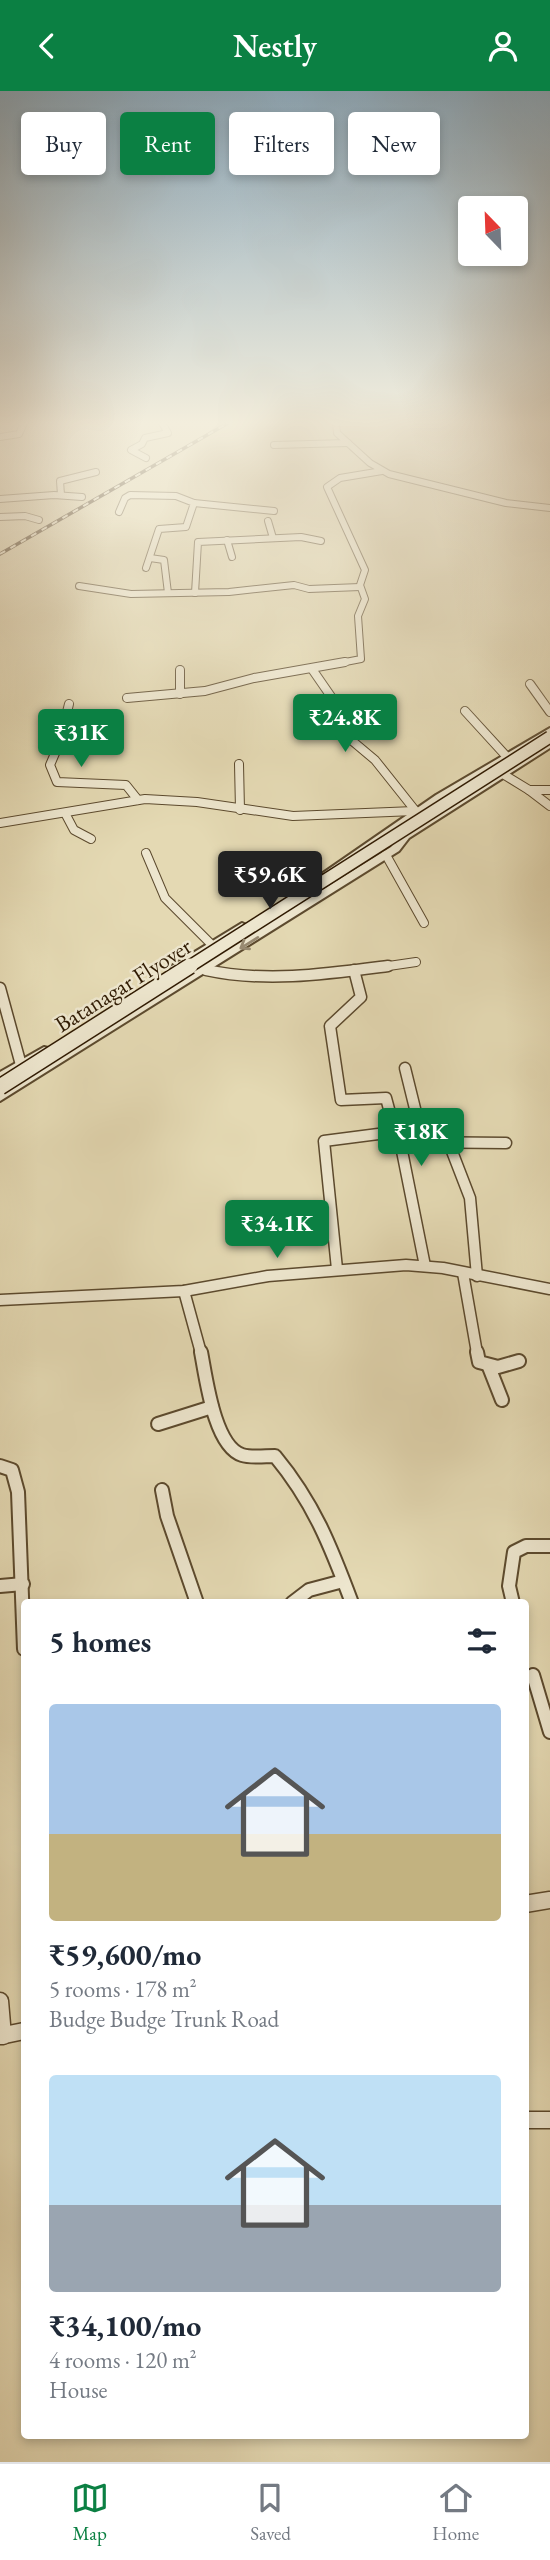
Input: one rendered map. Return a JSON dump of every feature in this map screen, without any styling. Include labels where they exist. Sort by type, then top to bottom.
[{"type":"main road","name":"Batanagar Flyover","points":[[0,1087],[550,737]]},
{"type":"street","points":[[146,568],[158,534]]},
{"type":"street","points":[[272,534],[273,538]]},
{"type":"street","points":[[127,698],[180,694],[362,659],[358,616],[365,599],[360,587],[365,570],[348,534]]},
{"type":"street","points":[[195,593],[197,543],[306,537],[321,541]]},
{"type":"street","points":[[227,540],[232,557]]},
{"type":"street","points":[[150,558],[164,560],[168,593]]},
{"type":"street","points":[[79,586],[112,589],[123,593],[195,593],[294,585],[309,589],[360,587]]},
{"type":"street","points":[[312,669],[341,711],[350,739],[375,760],[415,812],[430,820]]},
{"type":"street","points":[[180,670],[180,694]]},
{"type":"street","points":[[530,684],[550,712]]},
{"type":"street","points":[[69,705],[60,732],[58,755],[50,765],[57,782],[126,785],[138,800]]},
{"type":"street","points":[[465,712],[507,757]]},
{"type":"street","points":[[0,1077],[212,945],[415,812],[550,731]]},
{"type":"street","points":[[0,1097],[386,855],[405,836],[550,744]]},
{"type":"street","points":[[239,764],[240,810]]},
{"type":"street","points":[[503,774],[550,806]]},
{"type":"street","points":[[529,790],[550,790]]},
{"type":"street","points":[[0,823],[138,800],[197,802],[293,816],[415,812]]},
{"type":"street","points":[[65,813],[74,830],[91,839]]},
{"type":"street","points":[[146,853],[165,898],[212,945]]},
{"type":"street","points":[[386,855],[424,923]]},
{"type":"street","points":[[206,970],[226,976],[244,977],[354,970],[416,962]]},
{"type":"street","points":[[354,970],[361,997],[330,1025],[341,1100],[386,1098],[396,1135]]},
{"type":"street","points":[[0,988],[9,1013],[21,1065]]},
{"type":"street","points":[[405,1068],[423,1142]]},
{"type":"street","points":[[337,1269],[330,1180],[323,1144],[332,1138],[396,1135],[406,1142],[506,1143]]},
{"type":"street","points":[[448,1141],[470,1198],[477,1276]]},
{"type":"street","points":[[406,1142],[401,1146],[425,1266]]},
{"type":"street","points":[[0,1300],[184,1291],[337,1269],[425,1266],[550,1289]]},
{"type":"street","points":[[463,1273],[479,1362],[489,1367],[519,1361]]},
{"type":"street","points":[[184,1291],[198,1337],[212,1407],[232,1450],[242,1455],[275,1456],[294,1476],[329,1542],[350,1599]]},
{"type":"street","points":[[489,1367],[502,1399]]},
{"type":"street","points":[[158,1424],[212,1407]]},
{"type":"street","points":[[0,1467],[12,1469],[16,1482],[23,1599]]},
{"type":"street","points":[[162,1490],[171,1528],[196,1599]]},
{"type":"street","points":[[512,1599],[509,1586],[514,1552],[526,1546],[550,1546]]},
{"type":"street","points":[[297,1599],[309,1590],[343,1581]]},
{"type":"street","points":[[0,1586],[23,1584]]},
{"type":"street","points":[[533,1675],[550,1732]]},
{"type":"street","points":[[529,1903],[550,1900]]},
{"type":"street","points":[[0,2001],[1,2036],[21,2032]]},
{"type":"street","points":[[529,2120],[550,2120]]},
{"type":"railway","points":[[0,554],[35,534]]}]
